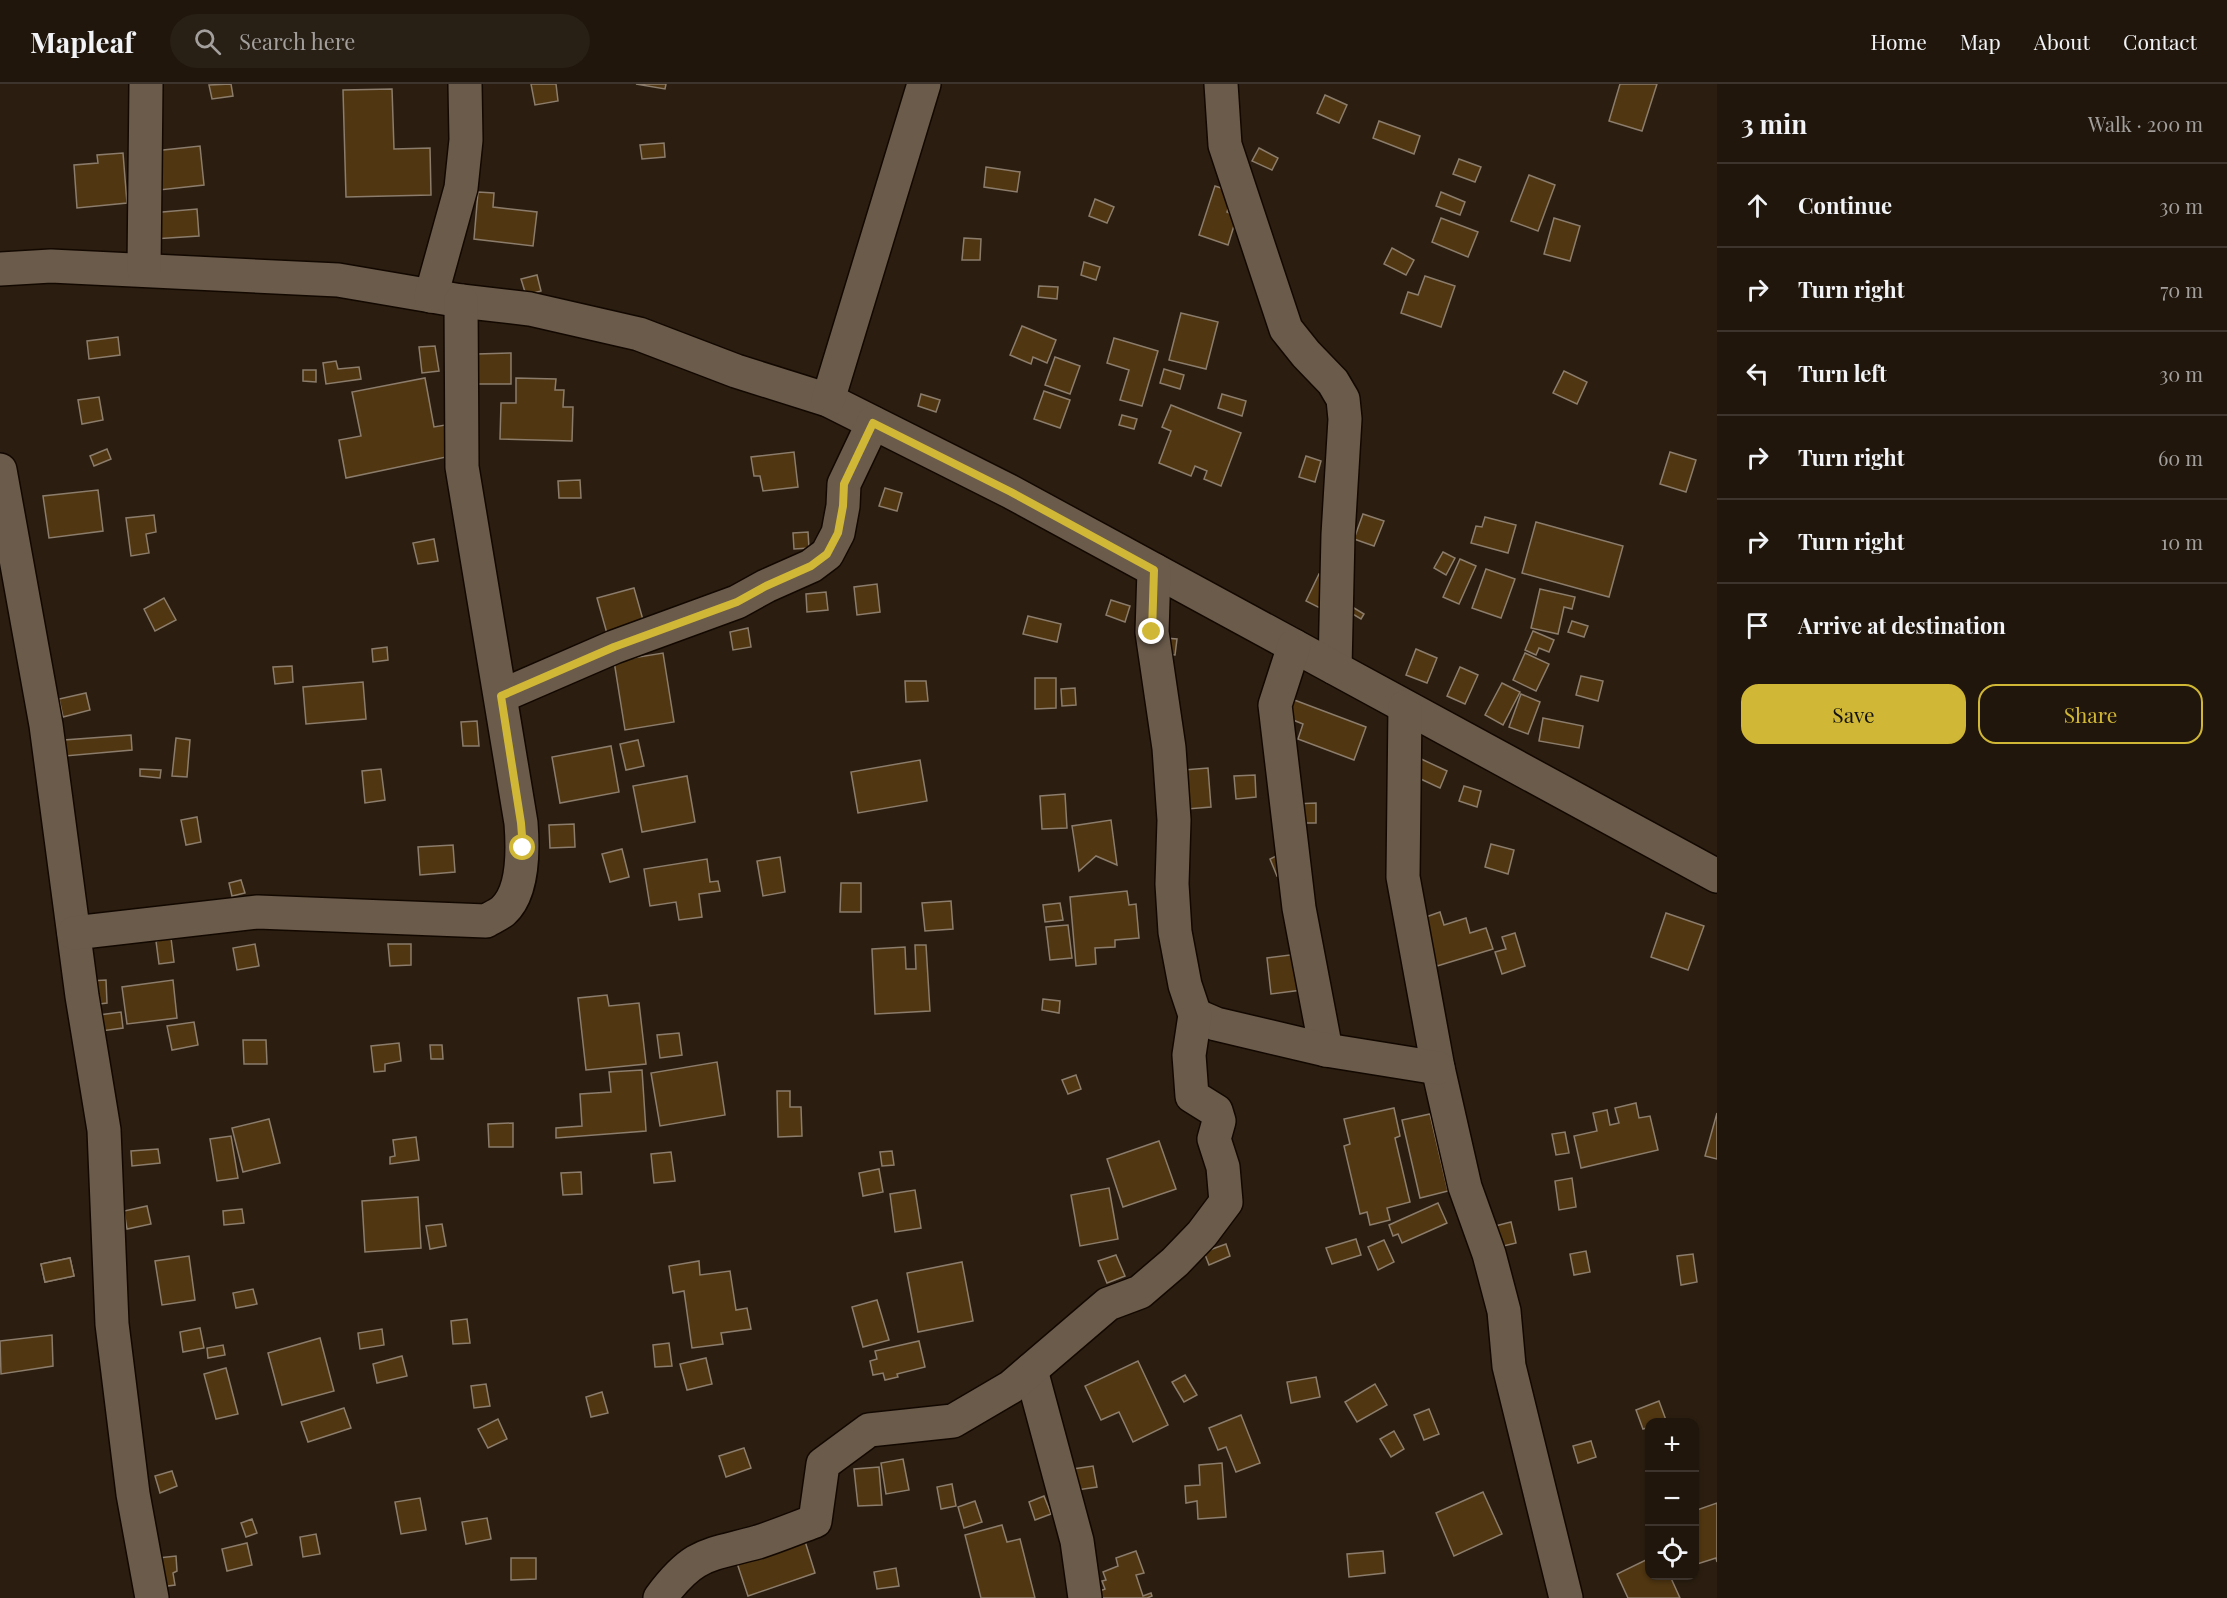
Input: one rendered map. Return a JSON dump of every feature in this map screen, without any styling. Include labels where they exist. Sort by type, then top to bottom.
[{"type":"street","points":[[144,270],[146,84]]},
{"type":"street","points":[[74,933],[258,912],[486,921],[503,910],[514,894],[523,848],[521,823],[462,466],[446,299],[466,141],[465,84]]},
{"type":"street","points":[[828,400],[924,84]]},
{"type":"street","points":[[1221,84],[1225,145],[1286,329],[1333,382],[1342,399],[1345,419],[1338,535],[1335,668]]},
{"type":"street","points":[[0,269],[51,266],[338,280],[446,299],[530,309],[639,334],[736,371],[828,400],[1011,492],[1717,876]]},
{"type":"street","points":[[501,696],[614,647],[737,602],[811,566],[827,554],[838,533],[844,484],[873,423]]},
{"type":"street","points":[[0,470],[46,725],[104,1130],[112,1324],[133,1494],[152,1598]]},
{"type":"street","points":[[660,1598],[693,1562],[716,1551],[759,1542],[815,1521],[823,1464],[869,1430],[953,1421],[1011,1387],[1108,1304],[1140,1292],[1195,1241],[1226,1202],[1223,1167],[1214,1139],[1219,1121],[1216,1111],[1192,1096],[1190,1084],[1189,1055],[1195,1015],[1185,985],[1175,932],[1172,884],[1174,820],[1169,748],[1152,632],[1154,570]]},
{"type":"street","points":[[1294,646],[1275,705],[1299,908],[1326,1050]]},
{"type":"street","points":[[1405,707],[1403,877],[1438,1068],[1465,1187],[1489,1254],[1504,1311],[1509,1366],[1566,1598]]},
{"type":"street","points":[[1195,1015],[1216,1024],[1326,1050],[1438,1068]]},
{"type":"street","points":[[1031,1370],[1077,1541],[1085,1598]]},
{"type":"building","points":[[231,84],[233,96],[212,99],[209,85]]},
{"type":"building","points":[[531,84],[556,84],[558,101],[535,105]]},
{"type":"building","points":[[636,84],[666,84],[665,89]]},
{"type":"building","points":[[1620,84],[1657,84],[1642,131],[1609,121]]},
{"type":"building","points":[[392,89],[394,149],[430,148],[431,195],[346,197],[343,90]]},
{"type":"building","points":[[1325,95],[1347,105],[1339,123],[1317,113]]},
{"type":"building","points":[[1379,121],[1420,136],[1414,154],[1373,138]]},
{"type":"building","points":[[664,143],[665,157],[642,159],[640,145]]},
{"type":"building","points":[[200,146],[204,185],[159,190],[154,151]]},
{"type":"building","points":[[1259,148],[1278,158],[1272,170],[1252,161]]},
{"type":"building","points":[[123,153],[127,203],[77,208],[74,165],[98,163],[97,155]]},
{"type":"building","points":[[1459,159],[1481,167],[1475,182],[1453,174]]},
{"type":"building","points":[[986,167],[1020,172],[1017,192],[984,187]]},
{"type":"building","points":[[1529,175],[1555,185],[1538,231],[1511,221]]},
{"type":"building","points":[[1215,186],[1233,192],[1227,212],[1237,216],[1228,245],[1199,235]]},
{"type":"building","points":[[478,192],[494,193],[493,207],[537,212],[533,246],[474,239]]},
{"type":"building","points":[[1441,192],[1465,202],[1460,215],[1436,206]]},
{"type":"building","points":[[1095,199],[1114,207],[1107,223],[1089,216]]},
{"type":"building","points":[[197,209],[199,236],[153,239],[151,213]]},
{"type":"building","points":[[1441,218],[1478,232],[1468,257],[1432,242]]},
{"type":"building","points":[[1554,218],[1580,226],[1570,261],[1544,254]]},
{"type":"building","points":[[964,238],[981,239],[980,260],[962,260]]},
{"type":"building","points":[[1392,248],[1414,260],[1406,275],[1384,264]]},
{"type":"building","points":[[1084,262],[1100,267],[1096,280],[1081,275]]},
{"type":"building","points":[[537,275],[541,291],[526,295],[521,279]]},
{"type":"building","points":[[1425,276],[1455,286],[1441,327],[1401,313],[1408,292],[1418,295]]},
{"type":"building","points":[[1039,286],[1058,287],[1057,299],[1038,297]]},
{"type":"building","points":[[1181,313],[1218,322],[1206,369],[1169,360]]},
{"type":"building","points":[[1022,326],[1056,340],[1047,363],[1033,357],[1031,364],[1010,355]]},
{"type":"building","points":[[118,337],[120,355],[89,359],[87,341]]},
{"type":"building","points":[[1114,338],[1158,351],[1142,406],[1120,400],[1129,370],[1107,363]]},
{"type":"building","points":[[435,346],[439,371],[422,373],[419,347]]},
{"type":"building","points":[[511,353],[511,384],[477,384],[477,354]]},
{"type":"building","points":[[1055,357],[1080,366],[1070,394],[1045,385]]},
{"type":"building","points":[[336,361],[338,369],[359,367],[361,379],[326,384],[323,363]]},
{"type":"building","points":[[1164,369],[1184,375],[1180,389],[1160,383]]},
{"type":"building","points":[[303,370],[316,370],[316,382],[303,381]]},
{"type":"building","points":[[1564,371],[1587,382],[1577,404],[1553,393]]},
{"type":"building","points":[[425,378],[434,427],[445,425],[451,456],[346,478],[339,440],[361,436],[352,392]]},
{"type":"building","points":[[516,378],[556,379],[555,390],[564,390],[563,407],[573,407],[572,441],[500,439],[501,403],[516,403]]},
{"type":"building","points":[[1044,391],[1070,400],[1060,428],[1034,419]]},
{"type":"building","points":[[921,394],[940,400],[936,412],[918,406]]},
{"type":"building","points":[[1222,394],[1246,401],[1242,416],[1218,408]]},
{"type":"building","points":[[99,397],[103,420],[82,424],[78,400]]},
{"type":"building","points":[[1171,405],[1241,433],[1221,486],[1204,479],[1207,471],[1195,466],[1191,476],[1159,463],[1171,431],[1162,427]]},
{"type":"building","points":[[1122,415],[1137,419],[1134,429],[1119,425]]},
{"type":"building","points":[[107,449],[111,459],[94,466],[90,456]]},
{"type":"building","points":[[794,452],[798,487],[763,491],[760,476],[754,476],[751,457]]},
{"type":"building","points":[[1670,452],[1696,460],[1686,492],[1660,484]]},
{"type":"building","points":[[1306,456],[1321,461],[1315,482],[1299,477]]},
{"type":"building","points":[[580,480],[581,498],[559,498],[558,481]]},
{"type":"building","points":[[885,488],[902,493],[897,511],[879,506]]},
{"type":"building","points":[[98,490],[103,531],[49,538],[43,496]]},
{"type":"building","points":[[1363,514],[1384,521],[1374,546],[1354,539]]},
{"type":"building","points":[[154,515],[156,532],[146,534],[149,553],[131,556],[126,518]]},
{"type":"building","points":[[1485,517],[1516,525],[1508,553],[1471,543],[1476,526],[1482,527]]},
{"type":"building","points":[[1536,522],[1623,546],[1609,597],[1522,573]]},
{"type":"building","points":[[808,532],[809,548],[794,549],[793,533]]},
{"type":"building","points":[[434,539],[438,561],[418,564],[413,543]]},
{"type":"building","points":[[1443,552],[1455,558],[1446,575],[1434,568]]},
{"type":"building","points":[[1460,559],[1476,566],[1459,604],[1443,597]]},
{"type":"building","points":[[1486,569],[1515,579],[1501,618],[1472,608]]},
{"type":"building","points":[[1319,574],[1332,580],[1320,608],[1306,601]]},
{"type":"building","points":[[877,584],[880,612],[857,615],[854,587]]},
{"type":"building","points":[[634,588],[645,627],[608,637],[597,598]]},
{"type":"building","points":[[1540,589],[1575,597],[1572,609],[1564,607],[1558,634],[1531,628]]},
{"type":"building","points":[[826,592],[828,610],[807,612],[806,594]]},
{"type":"building","points":[[164,598],[176,620],[155,631],[144,609]]},
{"type":"building","points":[[1111,600],[1130,606],[1125,622],[1106,615]]},
{"type":"building","points":[[1354,608],[1364,614],[1361,619],[1351,613]]},
{"type":"building","points":[[1028,616],[1061,624],[1057,642],[1023,634]]},
{"type":"building","points":[[1572,621],[1588,626],[1584,637],[1568,632]]},
{"type":"building","points":[[748,628],[751,647],[733,650],[730,632]]},
{"type":"building","points":[[1533,631],[1554,640],[1549,652],[1539,648],[1536,655],[1525,650]]},
{"type":"building","points":[[1165,638],[1177,639],[1175,655],[1164,654]]},
{"type":"building","points":[[387,647],[388,660],[373,662],[372,649]]},
{"type":"building","points":[[1416,649],[1437,658],[1427,683],[1406,675]]},
{"type":"building","points":[[663,653],[674,722],[625,730],[614,661]]},
{"type":"building","points":[[1525,653],[1549,664],[1536,691],[1513,680]]},
{"type":"building","points":[[292,666],[293,682],[275,684],[273,667]]},
{"type":"building","points":[[1460,667],[1478,675],[1465,704],[1447,696]]},
{"type":"building","points":[[1581,676],[1603,681],[1598,701],[1576,695]]},
{"type":"building","points":[[1035,678],[1056,678],[1056,708],[1035,709]]},
{"type":"building","points":[[905,681],[926,681],[928,701],[906,702]]},
{"type":"building","points":[[363,682],[366,719],[306,724],[303,687]]},
{"type":"building","points":[[1502,683],[1520,692],[1503,725],[1485,715]]},
{"type":"building","points":[[1075,688],[1076,705],[1062,706],[1061,689]]},
{"type":"building","points":[[86,693],[90,710],[63,717],[59,699]]},
{"type":"building","points":[[1521,694],[1540,702],[1528,734],[1509,727]]},
{"type":"building","points":[[1289,698],[1366,727],[1354,760],[1298,739],[1303,724],[1283,716]]},
{"type":"building","points":[[1543,718],[1583,726],[1579,748],[1539,741]]},
{"type":"building","points":[[477,721],[479,746],[463,746],[461,722]]},
{"type":"building","points":[[131,735],[132,750],[65,756],[64,740]]},
{"type":"building","points":[[176,738],[190,740],[187,777],[172,776]]},
{"type":"building","points":[[638,740],[644,766],[626,770],[620,744]]},
{"type":"building","points":[[611,746],[619,792],[560,803],[552,757]]},
{"type":"building","points":[[1419,758],[1447,771],[1440,788],[1412,775]]},
{"type":"building","points":[[920,760],[927,801],[858,813],[851,772]]},
{"type":"building","points":[[1208,768],[1211,807],[1187,809],[1184,770]]},
{"type":"building","points":[[140,769],[161,770],[160,778],[140,776]]},
{"type":"building","points":[[381,769],[385,800],[365,803],[362,771]]},
{"type":"building","points":[[1255,775],[1256,797],[1236,799],[1234,776]]},
{"type":"building","points":[[687,776],[695,822],[642,832],[633,786]]},
{"type":"building","points":[[1464,786],[1481,791],[1477,807],[1459,801]]},
{"type":"building","points":[[1065,794],[1067,828],[1042,829],[1040,796]]},
{"type":"building","points":[[1316,803],[1316,823],[1293,823],[1293,804]]},
{"type":"building","points":[[197,817],[201,842],[186,845],[181,820]]},
{"type":"building","points":[[1111,820],[1117,865],[1096,856],[1079,871],[1072,826]]},
{"type":"building","points":[[574,824],[575,847],[550,848],[549,825]]},
{"type":"building","points":[[1491,844],[1514,850],[1508,874],[1485,867]]},
{"type":"building","points":[[453,845],[455,872],[420,875],[418,847]]},
{"type":"building","points":[[622,849],[629,877],[610,882],[602,854]]},
{"type":"building","points":[[1284,852],[1292,869],[1277,876],[1270,859]]},
{"type":"building","points":[[780,857],[785,892],[763,896],[757,861]]},
{"type":"building","points":[[707,859],[710,882],[718,881],[720,891],[699,894],[702,917],[679,920],[676,902],[650,906],[644,869]]},
{"type":"building","points":[[241,880],[245,893],[232,896],[229,883]]},
{"type":"building","points":[[841,883],[861,883],[861,912],[840,912]]},
{"type":"building","points":[[1127,891],[1129,905],[1136,904],[1139,938],[1115,940],[1115,947],[1095,948],[1096,964],[1076,966],[1070,897]]},
{"type":"building","points":[[951,901],[953,929],[925,931],[922,903]]},
{"type":"building","points":[[1060,903],[1063,920],[1045,922],[1043,905]]},
{"type":"building","points":[[1440,912],[1444,925],[1466,918],[1470,933],[1486,928],[1493,949],[1437,966],[1423,918]]},
{"type":"building","points":[[1666,913],[1704,926],[1688,970],[1651,957]]},
{"type":"building","points":[[1068,925],[1072,958],[1050,960],[1046,927]]},
{"type":"building","points":[[1515,933],[1525,966],[1502,974],[1495,952],[1506,949],[1502,937]]},
{"type":"building","points":[[171,938],[174,962],[159,964],[156,941]]},
{"type":"building","points":[[255,944],[259,966],[237,970],[233,948]]},
{"type":"building","points":[[388,944],[411,944],[411,965],[390,966]]},
{"type":"building","points":[[915,945],[926,945],[930,1011],[875,1014],[872,949],[905,947],[906,969],[916,969]]},
{"type":"building","points":[[1298,954],[1302,990],[1271,994],[1267,958]]},
{"type":"building","points":[[106,980],[107,1003],[91,1005],[89,981]]},
{"type":"building","points":[[173,980],[177,1018],[127,1024],[122,987]]},
{"type":"building","points":[[607,995],[609,1006],[639,1003],[646,1064],[586,1070],[578,998]]},
{"type":"building","points":[[1043,999],[1060,1001],[1059,1013],[1042,1010]]},
{"type":"building","points":[[121,1012],[123,1028],[101,1031],[99,1015]]},
{"type":"building","points":[[194,1022],[198,1045],[172,1050],[167,1026]]},
{"type":"building","points":[[679,1033],[682,1055],[660,1058],[657,1035]]},
{"type":"building","points":[[243,1040],[266,1040],[267,1064],[244,1064]]},
{"type":"building","points":[[399,1043],[401,1061],[385,1064],[385,1071],[374,1072],[371,1046]]},
{"type":"building","points":[[430,1045],[442,1045],[443,1059],[431,1059]]},
{"type":"building","points":[[717,1062],[725,1115],[660,1126],[651,1073]]},
{"type":"building","points":[[642,1070],[646,1131],[556,1138],[556,1128],[582,1126],[580,1094],[611,1092],[609,1072]]},
{"type":"building","points":[[1076,1075],[1081,1089],[1068,1094],[1062,1080]]},
{"type":"building","points":[[777,1091],[790,1091],[790,1107],[801,1107],[802,1136],[778,1137]]},
{"type":"building","points":[[1636,1103],[1639,1118],[1650,1116],[1658,1150],[1581,1168],[1574,1136],[1597,1131],[1593,1113],[1607,1110],[1610,1125],[1619,1123],[1615,1108]]},
{"type":"building","points":[[1394,1108],[1400,1136],[1395,1138],[1410,1202],[1387,1208],[1390,1220],[1370,1225],[1367,1212],[1360,1214],[1344,1146],[1350,1144],[1344,1119]]},
{"type":"building","points":[[1717,1113],[1717,1159],[1705,1156]]},
{"type":"building","points":[[1430,1114],[1448,1191],[1420,1198],[1402,1120]]},
{"type":"building","points":[[269,1119],[280,1163],[243,1172],[232,1128]]},
{"type":"building","points":[[513,1123],[513,1147],[489,1147],[488,1124]]},
{"type":"building","points":[[1565,1132],[1569,1153],[1556,1155],[1552,1134]]},
{"type":"building","points":[[231,1136],[238,1178],[217,1181],[210,1139]]},
{"type":"building","points":[[416,1137],[419,1160],[390,1164],[390,1157],[395,1156],[393,1140]]},
{"type":"building","points":[[1159,1141],[1176,1189],[1123,1207],[1107,1159]]},
{"type":"building","points":[[158,1149],[160,1163],[132,1166],[131,1151]]},
{"type":"building","points":[[892,1151],[894,1165],[882,1166],[880,1152]]},
{"type":"building","points":[[671,1152],[675,1181],[654,1183],[651,1154]]},
{"type":"building","points":[[879,1169],[883,1192],[863,1196],[859,1173]]},
{"type":"building","points":[[581,1172],[582,1194],[563,1195],[561,1173]]},
{"type":"building","points":[[1572,1178],[1576,1207],[1559,1210],[1555,1181]]},
{"type":"building","points":[[1109,1188],[1118,1239],[1080,1246],[1071,1195]]},
{"type":"building","points":[[915,1190],[921,1228],[895,1232],[890,1194]]},
{"type":"building","points":[[418,1197],[421,1248],[365,1252],[362,1201]]},
{"type":"building","points":[[1438,1203],[1447,1223],[1402,1243],[1398,1234],[1393,1236],[1389,1225]]},
{"type":"building","points":[[147,1206],[151,1224],[127,1229],[124,1211]]},
{"type":"building","points":[[242,1209],[244,1223],[224,1225],[223,1211]]},
{"type":"building","points":[[1511,1222],[1516,1243],[1495,1248],[1491,1227]]},
{"type":"building","points":[[442,1224],[446,1246],[430,1249],[426,1226]]},
{"type":"building","points":[[1356,1239],[1361,1255],[1332,1264],[1326,1248]]},
{"type":"building","points":[[1384,1240],[1394,1262],[1378,1270],[1368,1247]]},
{"type":"building","points":[[1226,1244],[1230,1256],[1209,1265],[1204,1252]]},
{"type":"building","points":[[1586,1251],[1590,1272],[1574,1275],[1570,1254]]},
{"type":"building","points":[[1693,1254],[1697,1282],[1681,1285],[1677,1256]]},
{"type":"building","points":[[1116,1255],[1125,1276],[1107,1283],[1098,1261]]},
{"type":"building","points":[[189,1256],[195,1300],[162,1305],[155,1261]]},
{"type":"building","points":[[70,1258],[74,1276],[45,1282],[41,1264]]},
{"type":"building","points":[[70,1258],[74,1276],[45,1282],[41,1264]]},
{"type":"building","points":[[699,1261],[700,1275],[730,1271],[736,1310],[747,1308],[751,1329],[721,1333],[723,1344],[692,1348],[684,1291],[673,1293],[669,1266]]},
{"type":"building","points":[[962,1262],[973,1321],[918,1332],[907,1273]]},
{"type":"building","points":[[253,1289],[257,1304],[236,1308],[233,1293]]},
{"type":"building","points":[[877,1300],[889,1340],[863,1347],[852,1307]]},
{"type":"building","points":[[467,1319],[470,1343],[453,1344],[451,1321]]},
{"type":"building","points":[[200,1328],[204,1348],[183,1352],[180,1332]]},
{"type":"building","points":[[382,1329],[384,1345],[360,1349],[358,1333]]},
{"type":"building","points":[[52,1335],[53,1366],[1,1374],[0,1341]]},
{"type":"building","points":[[320,1338],[334,1391],[282,1405],[268,1353]]},
{"type":"building","points":[[919,1341],[925,1367],[897,1374],[898,1377],[885,1380],[883,1373],[873,1375],[870,1361],[877,1359],[875,1351]]},
{"type":"building","points":[[669,1343],[672,1366],[655,1367],[653,1345]]},
{"type":"building","points":[[223,1345],[225,1355],[208,1358],[207,1348]]},
{"type":"building","points":[[402,1356],[407,1376],[377,1383],[373,1364]]},
{"type":"building","points":[[706,1358],[712,1384],[687,1390],[680,1364]]},
{"type":"building","points":[[1138,1361],[1168,1425],[1133,1442],[1119,1412],[1101,1420],[1085,1386]]},
{"type":"building","points":[[226,1368],[238,1414],[216,1419],[204,1374]]},
{"type":"building","points":[[1185,1375],[1197,1395],[1184,1402],[1172,1382]]},
{"type":"building","points":[[1316,1377],[1320,1397],[1291,1403],[1287,1382]]},
{"type":"building","points":[[486,1384],[490,1406],[474,1408],[471,1386]]},
{"type":"building","points":[[1375,1384],[1387,1405],[1357,1422],[1345,1402]]},
{"type":"building","points":[[602,1392],[608,1413],[591,1417],[586,1397]]},
{"type":"building","points":[[1659,1401],[1665,1418],[1645,1418],[1645,1428],[1643,1429],[1636,1410]]},
{"type":"building","points":[[344,1408],[351,1428],[308,1442],[301,1422]]},
{"type":"building","points":[[1429,1409],[1439,1434],[1424,1440],[1414,1415]]},
{"type":"building","points":[[1241,1415],[1260,1463],[1236,1472],[1226,1447],[1218,1450],[1209,1428]]},
{"type":"building","points":[[498,1419],[507,1439],[488,1448],[478,1429]]},
{"type":"building","points":[[1394,1431],[1404,1449],[1391,1457],[1380,1439]]},
{"type":"building","points":[[1591,1441],[1596,1457],[1578,1463],[1573,1446]]},
{"type":"building","points":[[744,1448],[751,1468],[726,1477],[719,1456]]},
{"type":"building","points":[[903,1459],[909,1490],[886,1494],[881,1463]]},
{"type":"building","points":[[1222,1463],[1226,1517],[1198,1519],[1197,1501],[1186,1503],[1185,1486],[1200,1485],[1199,1465]]},
{"type":"building","points":[[1093,1466],[1097,1487],[1077,1490],[1073,1469]]},
{"type":"building","points":[[879,1467],[882,1505],[858,1506],[854,1469]]},
{"type":"building","points":[[172,1471],[177,1486],[160,1493],[155,1476]]},
{"type":"building","points":[[952,1484],[956,1506],[941,1509],[937,1487]]},
{"type":"building","points":[[1483,1492],[1502,1534],[1454,1556],[1436,1513]]},
{"type":"building","points":[[1044,1496],[1051,1514],[1035,1520],[1029,1502]]},
{"type":"building","points":[[420,1498],[426,1530],[401,1534],[395,1502]]},
{"type":"building","points":[[975,1501],[982,1522],[964,1528],[958,1507]]},
{"type":"building","points":[[1717,1503],[1717,1562],[1716,1558],[1699,1563],[1699,1509]]},
{"type":"building","points":[[487,1518],[491,1539],[466,1544],[462,1522]]},
{"type":"building","points":[[252,1519],[257,1533],[246,1537],[241,1523]]},
{"type":"building","points":[[1002,1525],[1007,1542],[1020,1539],[1035,1598],[981,1598],[965,1535]]},
{"type":"building","points":[[316,1534],[320,1554],[303,1557],[300,1537]]},
{"type":"building","points":[[804,1538],[815,1573],[748,1596],[736,1560]]},
{"type":"building","points":[[247,1543],[252,1565],[227,1571],[222,1549]]},
{"type":"building","points":[[1136,1551],[1144,1573],[1136,1575],[1143,1596],[1151,1593],[1152,1596],[1147,1598],[1099,1598],[1097,1592],[1105,1589],[1102,1581],[1106,1580],[1103,1572],[1118,1566],[1116,1558]]},
{"type":"building","points":[[1383,1551],[1385,1573],[1349,1577],[1347,1554]]},
{"type":"building","points":[[176,1556],[177,1571],[173,1573],[175,1585],[153,1588],[149,1559]]},
{"type":"building","points":[[511,1558],[536,1558],[536,1579],[511,1580]]},
{"type":"building","points":[[1645,1560],[1645,1580],[1672,1580],[1680,1598],[1628,1598],[1617,1574]]},
{"type":"building","points":[[896,1568],[899,1586],[877,1589],[874,1572]]},
{"type":"route","points":[[523,848],[501,696],[614,647],[737,602],[811,566],[827,554],[838,533],[844,484],[873,423],[1011,492],[1154,570],[1152,632]]}]
